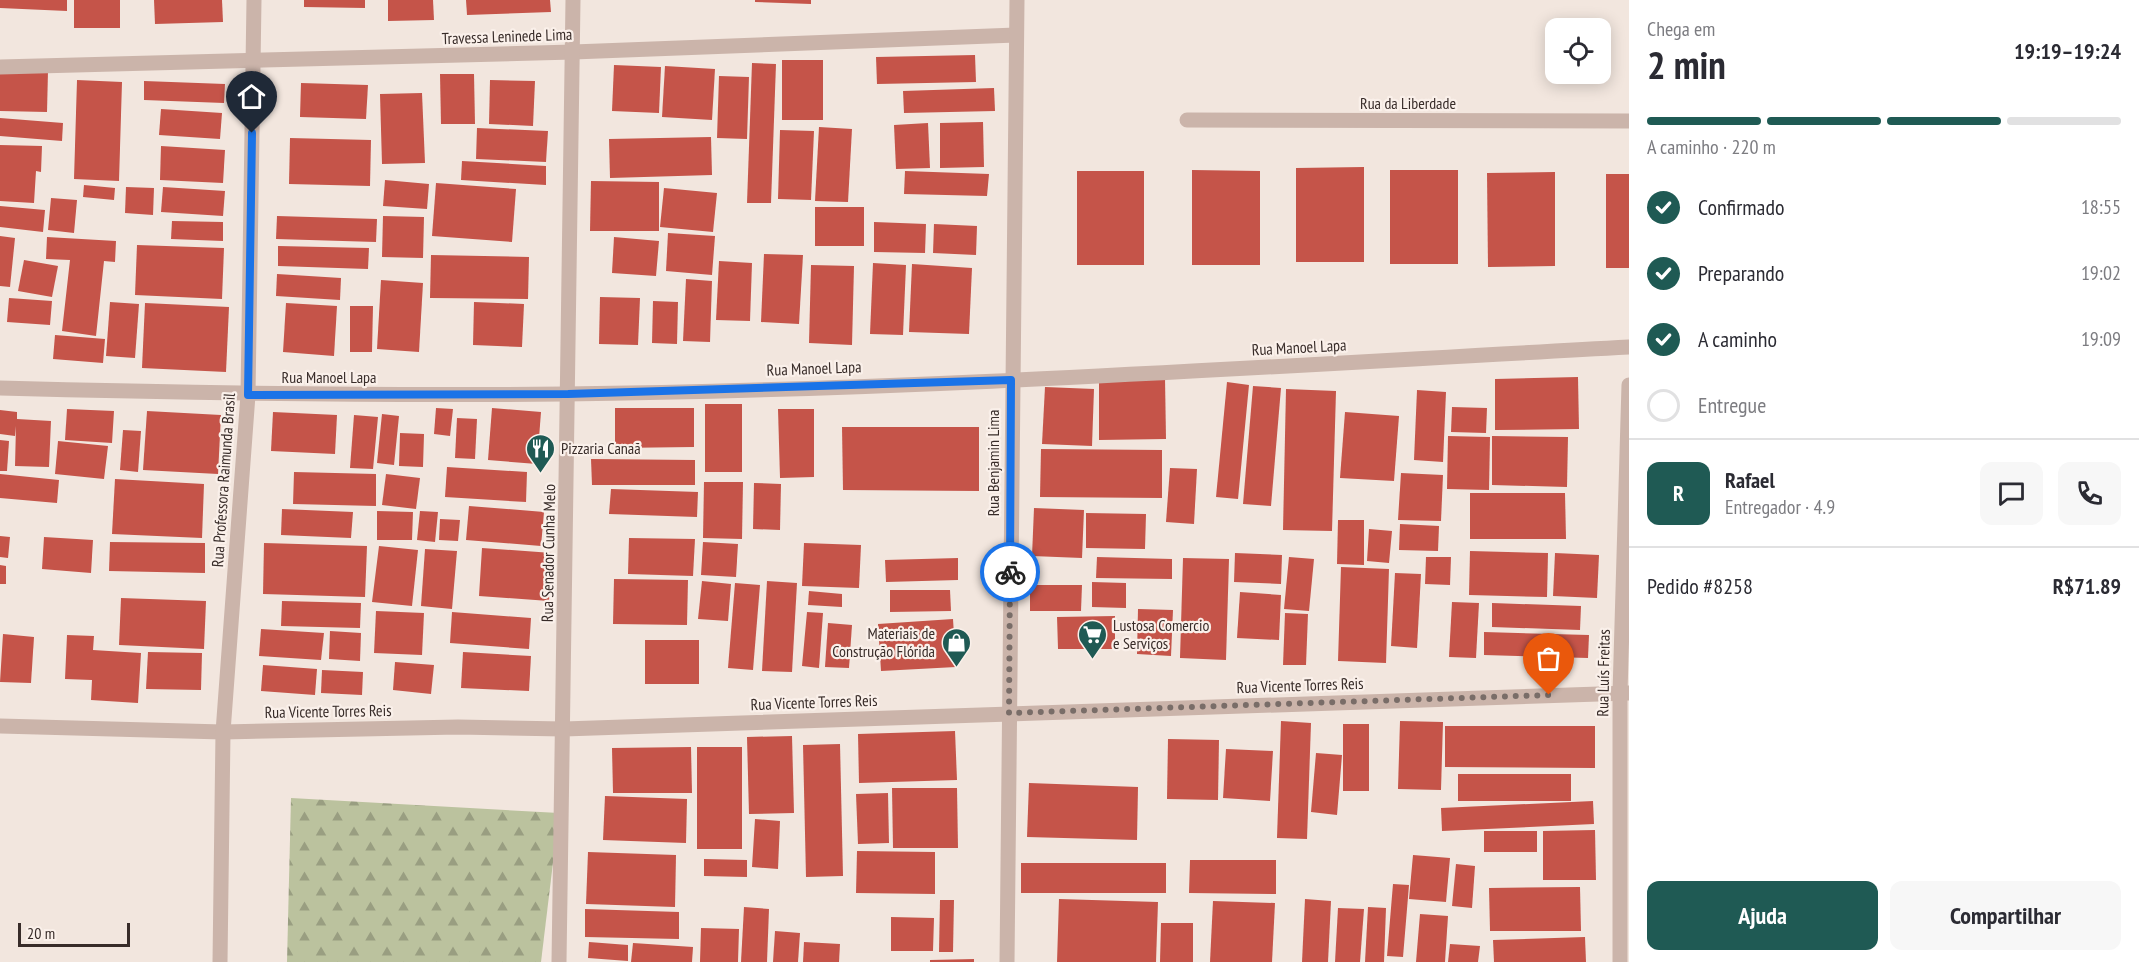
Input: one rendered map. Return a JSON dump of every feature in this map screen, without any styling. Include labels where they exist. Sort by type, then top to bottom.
[{"type":"street","name":"Rua Professora Raimunda Brasil","points":[[220,962],[222,732],[248,395],[254,0]]},
{"type":"street","name":"Rua Senador Cunha Melo","points":[[559,962],[573,0]]},
{"type":"street","name":"Rua Benjamin Lima","points":[[1007,962],[1011,380],[1017,0]]},
{"type":"street","name":"Travessa Leninede Lima","points":[[0,67],[573,52],[1016,35]]},
{"type":"street","name":"Rua da Liberdade","points":[[1187,120],[1629,122]]},
{"type":"street","name":"Rua Manoel Lapa","points":[[0,388],[248,395],[568,394],[1011,380],[1629,347]]},
{"type":"street","name":"Rua Luís Freitas","points":[[1620,962],[1629,385]]},
{"type":"street","name":"Rua Vicente Torres Reis","points":[[0,726],[222,732],[447,727],[564,729],[1624,693]]},
{"type":"green space","points":[[291,798],[559,813],[541,962],[287,962]]},
{"type":"building","points":[[0,0],[67,0],[67,11],[0,8]]},
{"type":"building","points":[[74,0],[120,0],[120,28],[74,28]]},
{"type":"building","points":[[154,0],[222,0],[223,22],[155,24]]},
{"type":"building","points":[[304,0],[365,0],[365,8],[304,7]]},
{"type":"building","points":[[388,0],[433,0],[434,20],[388,21]]},
{"type":"building","points":[[466,0],[550,0],[551,12],[467,15]]},
{"type":"building","points":[[755,0],[811,0],[811,4],[755,2]]},
{"type":"building","points":[[975,55],[976,82],[877,84],[876,57]]},
{"type":"building","points":[[782,60],[823,60],[823,120],[782,120]]},
{"type":"building","points":[[752,63],[776,64],[771,203],[747,203]]},
{"type":"building","points":[[614,65],[661,67],[659,113],[612,111]]},
{"type":"building","points":[[665,66],[715,69],[712,120],[662,117]]},
{"type":"building","points":[[0,70],[48,71],[47,112],[0,111]]},
{"type":"building","points":[[440,74],[474,74],[475,124],[441,124]]},
{"type":"building","points":[[719,76],[749,77],[747,139],[717,138]]},
{"type":"building","points":[[77,80],[122,82],[119,181],[74,179]]},
{"type":"building","points":[[490,80],[535,81],[533,126],[489,124]]},
{"type":"building","points":[[144,81],[225,84],[224,103],[144,100]]},
{"type":"building","points":[[301,83],[368,85],[366,119],[300,117]]},
{"type":"building","points":[[994,88],[995,111],[904,113],[903,91]]},
{"type":"building","points":[[422,93],[425,163],[382,164],[380,94]]},
{"type":"building","points":[[161,109],[222,113],[220,139],[159,135]]},
{"type":"building","points":[[0,118],[63,123],[62,141],[0,136]]},
{"type":"building","points":[[983,122],[984,167],[940,168],[940,123]]},
{"type":"building","points":[[928,123],[930,168],[896,169],[894,125]]},
{"type":"building","points":[[819,127],[852,129],[848,202],[815,201]]},
{"type":"building","points":[[477,128],[548,131],[546,162],[476,159]]},
{"type":"building","points":[[780,130],[814,131],[811,200],[778,199]]},
{"type":"building","points":[[711,137],[712,175],[610,178],[609,139]]},
{"type":"building","points":[[290,138],[371,140],[370,186],[289,184]]},
{"type":"building","points":[[0,145],[42,146],[41,172],[36,171],[34,203],[0,201]]},
{"type":"building","points":[[161,146],[225,150],[223,183],[160,180]]},
{"type":"building","points":[[462,161],[546,166],[546,185],[461,180]]},
{"type":"building","points":[[1364,167],[1364,262],[1296,262],[1296,168]]},
{"type":"building","points":[[1192,170],[1260,171],[1260,265],[1192,265]]},
{"type":"building","points":[[1390,170],[1458,170],[1458,264],[1390,264]]},
{"type":"building","points":[[905,171],[989,174],[987,196],[904,194]]},
{"type":"building","points":[[1077,171],[1144,171],[1144,265],[1077,265]]},
{"type":"building","points":[[1555,172],[1555,266],[1488,267],[1487,173]]},
{"type":"building","points":[[1606,174],[1629,174],[1629,268],[1606,268]]},
{"type":"building","points":[[385,180],[429,184],[427,209],[383,206]]},
{"type":"building","points":[[591,181],[659,182],[659,231],[590,231]]},
{"type":"building","points":[[436,183],[516,189],[512,242],[432,236]]},
{"type":"building","points":[[84,185],[115,188],[114,200],[83,197]]},
{"type":"building","points":[[126,187],[154,188],[153,215],[125,213]]},
{"type":"building","points":[[163,187],[225,191],[223,216],[161,212]]},
{"type":"building","points":[[664,188],[717,193],[713,232],[660,227]]},
{"type":"building","points":[[51,198],[77,200],[74,233],[48,230]]},
{"type":"building","points":[[0,206],[45,210],[43,232],[0,227]]},
{"type":"building","points":[[815,207],[864,207],[864,246],[815,246]]},
{"type":"building","points":[[277,216],[377,219],[376,242],[276,239]]},
{"type":"building","points":[[383,216],[424,217],[423,258],[382,257]]},
{"type":"building","points":[[172,221],[223,222],[223,241],[171,239]]},
{"type":"building","points":[[874,222],[926,224],[925,253],[874,252]]},
{"type":"building","points":[[934,224],[977,226],[976,255],[933,253]]},
{"type":"building","points":[[668,233],[715,236],[712,275],[666,271]]},
{"type":"building","points":[[0,236],[15,238],[10,287],[0,286]]},
{"type":"building","points":[[47,237],[116,241],[115,262],[104,261],[96,336],[62,331],[70,260],[46,259]]},
{"type":"building","points":[[614,237],[659,241],[656,276],[612,273]]},
{"type":"building","points":[[137,245],[224,248],[222,299],[135,295]]},
{"type":"building","points":[[278,246],[369,248],[368,269],[278,266]]},
{"type":"building","points":[[764,254],[803,255],[799,324],[761,322]]},
{"type":"building","points":[[431,255],[529,257],[528,299],[430,298]]},
{"type":"building","points":[[24,260],[58,266],[52,297],[18,291]]},
{"type":"building","points":[[719,261],[752,263],[750,321],[716,320]]},
{"type":"building","points":[[873,263],[906,265],[903,335],[870,334]]},
{"type":"building","points":[[912,264],[972,268],[969,334],[909,332]]},
{"type":"building","points":[[811,265],[854,266],[852,345],[809,343]]},
{"type":"building","points":[[277,274],[341,278],[340,300],[276,296]]},
{"type":"building","points":[[686,279],[712,281],[710,342],[683,341]]},
{"type":"building","points":[[381,280],[423,283],[419,352],[377,349]]},
{"type":"building","points":[[600,297],[640,298],[638,345],[599,344]]},
{"type":"building","points":[[9,298],[52,301],[50,325],[7,322]]},
{"type":"building","points":[[653,301],[678,302],[677,344],[652,343]]},
{"type":"building","points":[[110,302],[139,304],[135,358],[106,356]]},
{"type":"building","points":[[474,302],[524,304],[522,347],[473,345]]},
{"type":"building","points":[[145,303],[229,307],[226,372],[142,368]]},
{"type":"building","points":[[286,303],[337,306],[334,356],[283,352]]},
{"type":"building","points":[[350,306],[373,306],[372,352],[350,352]]},
{"type":"building","points":[[55,335],[105,339],[103,363],[53,359]]},
{"type":"building","points":[[1578,377],[1579,429],[1495,430],[1495,379]]},
{"type":"building","points":[[1099,378],[1165,378],[1166,439],[1099,440]]},
{"type":"building","points":[[1227,382],[1249,385],[1238,499],[1216,497]]},
{"type":"building","points":[[1253,386],[1281,388],[1271,506],[1243,504]]},
{"type":"building","points":[[1045,387],[1094,389],[1092,446],[1042,444]]},
{"type":"building","points":[[1286,389],[1336,391],[1332,531],[1283,530]]},
{"type":"building","points":[[1417,390],[1446,392],[1443,462],[1414,460]]},
{"type":"building","points":[[705,404],[742,404],[742,472],[705,472]]},
{"type":"building","points":[[1452,407],[1487,408],[1486,433],[1451,432]]},
{"type":"building","points":[[436,408],[453,409],[450,436],[434,434]]},
{"type":"building","points":[[492,408],[541,412],[537,464],[488,460]]},
{"type":"building","points":[[615,408],[694,408],[694,447],[615,448]]},
{"type":"building","points":[[67,409],[114,411],[112,443],[65,440]]},
{"type":"building","points":[[778,409],[814,409],[814,477],[780,478]]},
{"type":"building","points":[[0,410],[17,412],[17,419],[51,421],[49,467],[15,466],[16,426],[15,436],[0,434]]},
{"type":"building","points":[[147,411],[221,415],[218,474],[143,470]]},
{"type":"building","points":[[273,412],[337,415],[335,454],[271,451]]},
{"type":"building","points":[[1345,412],[1399,416],[1394,481],[1340,478]]},
{"type":"building","points":[[382,414],[399,416],[394,465],[377,463]]},
{"type":"building","points":[[354,415],[378,417],[373,469],[350,468]]},
{"type":"building","points":[[457,418],[477,419],[475,459],[455,458]]},
{"type":"building","points":[[842,427],[979,427],[979,491],[843,490]]},
{"type":"building","points":[[123,430],[141,431],[138,472],[120,470]]},
{"type":"building","points":[[400,433],[424,434],[423,467],[399,466]]},
{"type":"building","points":[[1448,436],[1490,437],[1489,490],[1447,489]]},
{"type":"building","points":[[1492,436],[1568,437],[1567,487],[1492,485]]},
{"type":"building","points":[[0,440],[9,441],[7,471],[0,471]]},
{"type":"building","points":[[58,441],[108,446],[104,479],[55,474]]},
{"type":"building","points":[[1041,449],[1162,450],[1162,498],[1040,497]]},
{"type":"building","points":[[591,459],[695,460],[695,485],[592,485]]},
{"type":"building","points":[[447,467],[527,472],[526,502],[445,497]]},
{"type":"building","points":[[1170,468],[1197,469],[1194,524],[1166,522]]},
{"type":"building","points":[[294,472],[376,474],[376,506],[293,504]]},
{"type":"building","points":[[1401,473],[1443,475],[1441,521],[1398,520]]},
{"type":"building","points":[[0,474],[59,480],[57,503],[0,498]]},
{"type":"building","points":[[386,474],[420,478],[416,509],[382,505]]},
{"type":"building","points":[[115,479],[204,484],[202,538],[112,534]]},
{"type":"building","points":[[704,482],[743,482],[742,539],[703,538]]},
{"type":"building","points":[[754,483],[781,484],[780,530],[753,529]]},
{"type":"building","points":[[611,489],[698,492],[697,517],[609,514]]},
{"type":"building","points":[[1470,493],[1565,493],[1566,539],[1470,539]]},
{"type":"building","points":[[469,506],[544,512],[541,546],[466,540]]},
{"type":"building","points":[[1034,508],[1084,510],[1082,558],[1032,556]]},
{"type":"building","points":[[282,509],[353,512],[351,538],[281,535]]},
{"type":"building","points":[[377,511],[413,512],[412,540],[377,540]]},
{"type":"building","points":[[420,511],[438,512],[435,542],[417,540]]},
{"type":"building","points":[[1086,513],[1146,514],[1145,549],[1086,548]]},
{"type":"building","points":[[440,519],[460,520],[458,541],[439,540]]},
{"type":"building","points":[[1338,520],[1364,520],[1364,565],[1337,564]]},
{"type":"building","points":[[1400,524],[1439,526],[1438,551],[1399,550]]},
{"type":"building","points":[[1369,529],[1392,531],[1389,563],[1367,561]]},
{"type":"building","points":[[0,536],[10,537],[8,558],[0,557]]},
{"type":"building","points":[[44,537],[93,540],[91,573],[42,569]]},
{"type":"building","points":[[629,538],[695,539],[693,576],[628,574]]},
{"type":"building","points":[[110,542],[205,543],[205,573],[109,571]]},
{"type":"building","points":[[703,542],[738,544],[736,577],[701,575]]},
{"type":"building","points":[[264,543],[367,546],[365,597],[263,594]]},
{"type":"building","points":[[804,543],[861,545],[859,588],[802,586]]},
{"type":"building","points":[[379,546],[418,550],[412,606],[372,602]]},
{"type":"building","points":[[482,548],[552,553],[549,601],[479,596]]},
{"type":"building","points":[[425,549],[457,551],[452,609],[421,606]]},
{"type":"building","points":[[1470,551],[1548,553],[1547,597],[1469,595]]},
{"type":"building","points":[[1235,553],[1282,555],[1281,584],[1234,582]]},
{"type":"building","points":[[1555,553],[1599,555],[1597,598],[1553,596]]},
{"type":"building","points":[[1097,557],[1172,559],[1172,579],[1096,578]]},
{"type":"building","points":[[1289,557],[1314,559],[1309,611],[1284,609]]},
{"type":"building","points":[[1426,557],[1451,557],[1450,585],[1425,584]]},
{"type":"building","points":[[958,558],[958,580],[886,582],[885,560]]},
{"type":"building","points":[[1183,558],[1229,559],[1226,660],[1180,658]]},
{"type":"building","points":[[0,565],[6,566],[6,584],[0,584]]},
{"type":"building","points":[[1341,567],[1389,569],[1386,663],[1338,661]]},
{"type":"building","points":[[1395,573],[1421,574],[1417,648],[1391,646]]},
{"type":"building","points":[[614,579],[688,580],[687,625],[613,624]]},
{"type":"building","points":[[702,581],[731,584],[728,621],[698,619]]},
{"type":"building","points":[[767,581],[797,583],[792,672],[762,671]]},
{"type":"building","points":[[1092,582],[1126,583],[1126,608],[1092,607]]},
{"type":"building","points":[[735,583],[760,585],[753,670],[728,668]]},
{"type":"building","points":[[1030,585],[1082,585],[1081,611],[1030,611]]},
{"type":"building","points":[[890,590],[950,590],[951,611],[890,612]]},
{"type":"building","points":[[809,591],[842,594],[842,607],[808,605]]},
{"type":"building","points":[[1240,592],[1281,595],[1279,640],[1237,638]]},
{"type":"building","points":[[121,598],[206,601],[204,649],[119,645]]},
{"type":"building","points":[[282,601],[361,603],[360,628],[281,626]]},
{"type":"building","points":[[1452,602],[1479,603],[1476,658],[1449,657]]},
{"type":"building","points":[[1492,603],[1581,606],[1580,630],[1492,627]]},
{"type":"building","points":[[1138,609],[1173,610],[1171,656],[1137,654]]},
{"type":"building","points":[[376,611],[424,613],[422,655],[374,653]]},
{"type":"building","points":[[452,612],[531,618],[529,649],[450,643]]},
{"type":"building","points":[[807,612],[823,613],[819,668],[802,666]]},
{"type":"building","points":[[1285,613],[1308,614],[1306,665],[1283,665]]},
{"type":"building","points":[[1115,616],[1115,649],[1058,649],[1057,617]]},
{"type":"building","points":[[953,619],[956,667],[881,671],[878,624]]},
{"type":"building","points":[[828,623],[852,625],[849,668],[825,667]]},
{"type":"building","points":[[261,629],[324,633],[321,660],[259,656]]},
{"type":"building","points":[[330,631],[361,633],[360,661],[329,659]]},
{"type":"building","points":[[1484,632],[1589,635],[1588,658],[1484,655]]},
{"type":"building","points":[[3,634],[34,637],[31,683],[0,682]]},
{"type":"building","points":[[67,635],[94,636],[93,650],[141,653],[138,703],[91,700],[92,680],[65,679]]},
{"type":"building","points":[[645,640],[699,640],[699,684],[645,684]]},
{"type":"building","points":[[148,652],[202,653],[201,690],[146,689]]},
{"type":"building","points":[[463,652],[531,656],[529,691],[461,688]]},
{"type":"building","points":[[395,662],[434,665],[431,694],[393,690]]},
{"type":"building","points":[[263,665],[317,669],[315,695],[261,691]]},
{"type":"building","points":[[322,670],[363,672],[362,695],[321,693]]},
{"type":"building","points":[[1281,721],[1311,723],[1307,839],[1277,838]]},
{"type":"building","points":[[1400,721],[1443,722],[1441,790],[1398,789]]},
{"type":"building","points":[[1343,724],[1369,724],[1369,791],[1343,791]]},
{"type":"building","points":[[1445,726],[1595,726],[1595,768],[1445,767]]},
{"type":"building","points":[[955,731],[957,780],[859,783],[858,734]]},
{"type":"building","points":[[792,736],[794,813],[749,814],[747,737]]},
{"type":"building","points":[[1168,739],[1219,740],[1218,800],[1167,799]]},
{"type":"building","points":[[840,744],[843,876],[806,877],[803,745]]},
{"type":"building","points":[[691,747],[692,793],[613,793],[612,748]]},
{"type":"building","points":[[697,747],[742,747],[742,849],[697,849]]},
{"type":"building","points":[[1226,749],[1273,751],[1270,801],[1223,798]]},
{"type":"building","points":[[1316,753],[1342,755],[1337,815],[1311,812]]},
{"type":"building","points":[[1458,774],[1571,774],[1571,801],[1458,801]]},
{"type":"building","points":[[1029,783],[1138,787],[1137,840],[1027,837]]},
{"type":"building","points":[[892,788],[957,788],[958,848],[893,848]]},
{"type":"building","points":[[888,793],[889,843],[858,844],[856,794]]},
{"type":"building","points":[[605,796],[687,799],[686,843],[603,840]]},
{"type":"building","points":[[1593,801],[1594,824],[1442,831],[1441,808]]},
{"type":"building","points":[[755,819],[780,821],[778,869],[752,867]]},
{"type":"building","points":[[1595,830],[1596,880],[1543,880],[1543,831]]},
{"type":"building","points":[[1484,831],[1537,831],[1537,852],[1484,852]]},
{"type":"building","points":[[857,851],[935,852],[935,894],[856,893]]},
{"type":"building","points":[[588,852],[676,855],[675,907],[586,904]]},
{"type":"building","points":[[1413,855],[1450,858],[1446,902],[1409,899]]},
{"type":"building","points":[[704,859],[747,860],[747,877],[704,876]]},
{"type":"building","points":[[1190,860],[1276,860],[1276,894],[1189,893]]},
{"type":"building","points":[[1021,863],[1166,863],[1166,893],[1021,893]]},
{"type":"building","points":[[1456,864],[1475,866],[1472,908],[1452,906]]},
{"type":"building","points":[[1393,884],[1409,885],[1403,957],[1387,956]]},
{"type":"building","points":[[1580,887],[1581,931],[1490,931],[1489,888]]},
{"type":"building","points":[[1059,899],[1158,902],[1156,962],[1057,962]]},
{"type":"building","points":[[1305,899],[1331,901],[1328,962],[1302,962]]},
{"type":"building","points":[[940,900],[954,900],[953,952],[939,952]]},
{"type":"building","points":[[1213,901],[1275,903],[1272,962],[1210,962]]},
{"type":"building","points":[[744,907],[769,909],[767,962],[741,962]]},
{"type":"building","points":[[1368,907],[1386,908],[1384,962],[1365,962]]},
{"type":"building","points":[[1338,908],[1364,909],[1360,962],[1335,962]]},
{"type":"building","points":[[585,909],[679,912],[679,939],[585,937]]},
{"type":"building","points":[[1420,914],[1448,916],[1445,962],[1416,962]]},
{"type":"building","points":[[891,917],[934,918],[933,951],[891,951]]},
{"type":"building","points":[[1161,923],[1193,923],[1193,962],[1160,962]]},
{"type":"building","points":[[701,928],[739,929],[738,962],[700,962]]},
{"type":"building","points":[[775,931],[800,933],[798,962],[773,962]]},
{"type":"building","points":[[1585,937],[1586,962],[1494,962],[1493,940]]},
{"type":"building","points":[[589,942],[628,945],[628,961],[588,958]]},
{"type":"building","points":[[804,942],[840,944],[839,962],[803,962]]},
{"type":"building","points":[[633,943],[693,947],[692,962],[631,962]]},
{"type":"building","points":[[1450,944],[1480,946],[1478,962],[1448,962]]},
{"type":"building","points":[[974,959],[974,962],[930,962],[930,960]]},
{"type":"way so far","points":[[1010,572],[1009,713],[1549,695]]},
{"type":"place","name":"Pizzaria Canaã","points":[[540,474]]},
{"type":"place","name":"Lustosa Comercio e Serviços","points":[[1092,660]]},
{"type":"place","name":"Materiais de Construção Flórida","points":[[956,668]]},
{"type":"route","points":[[252,133],[248,395],[568,394],[1011,380],[1010,572]]}]
